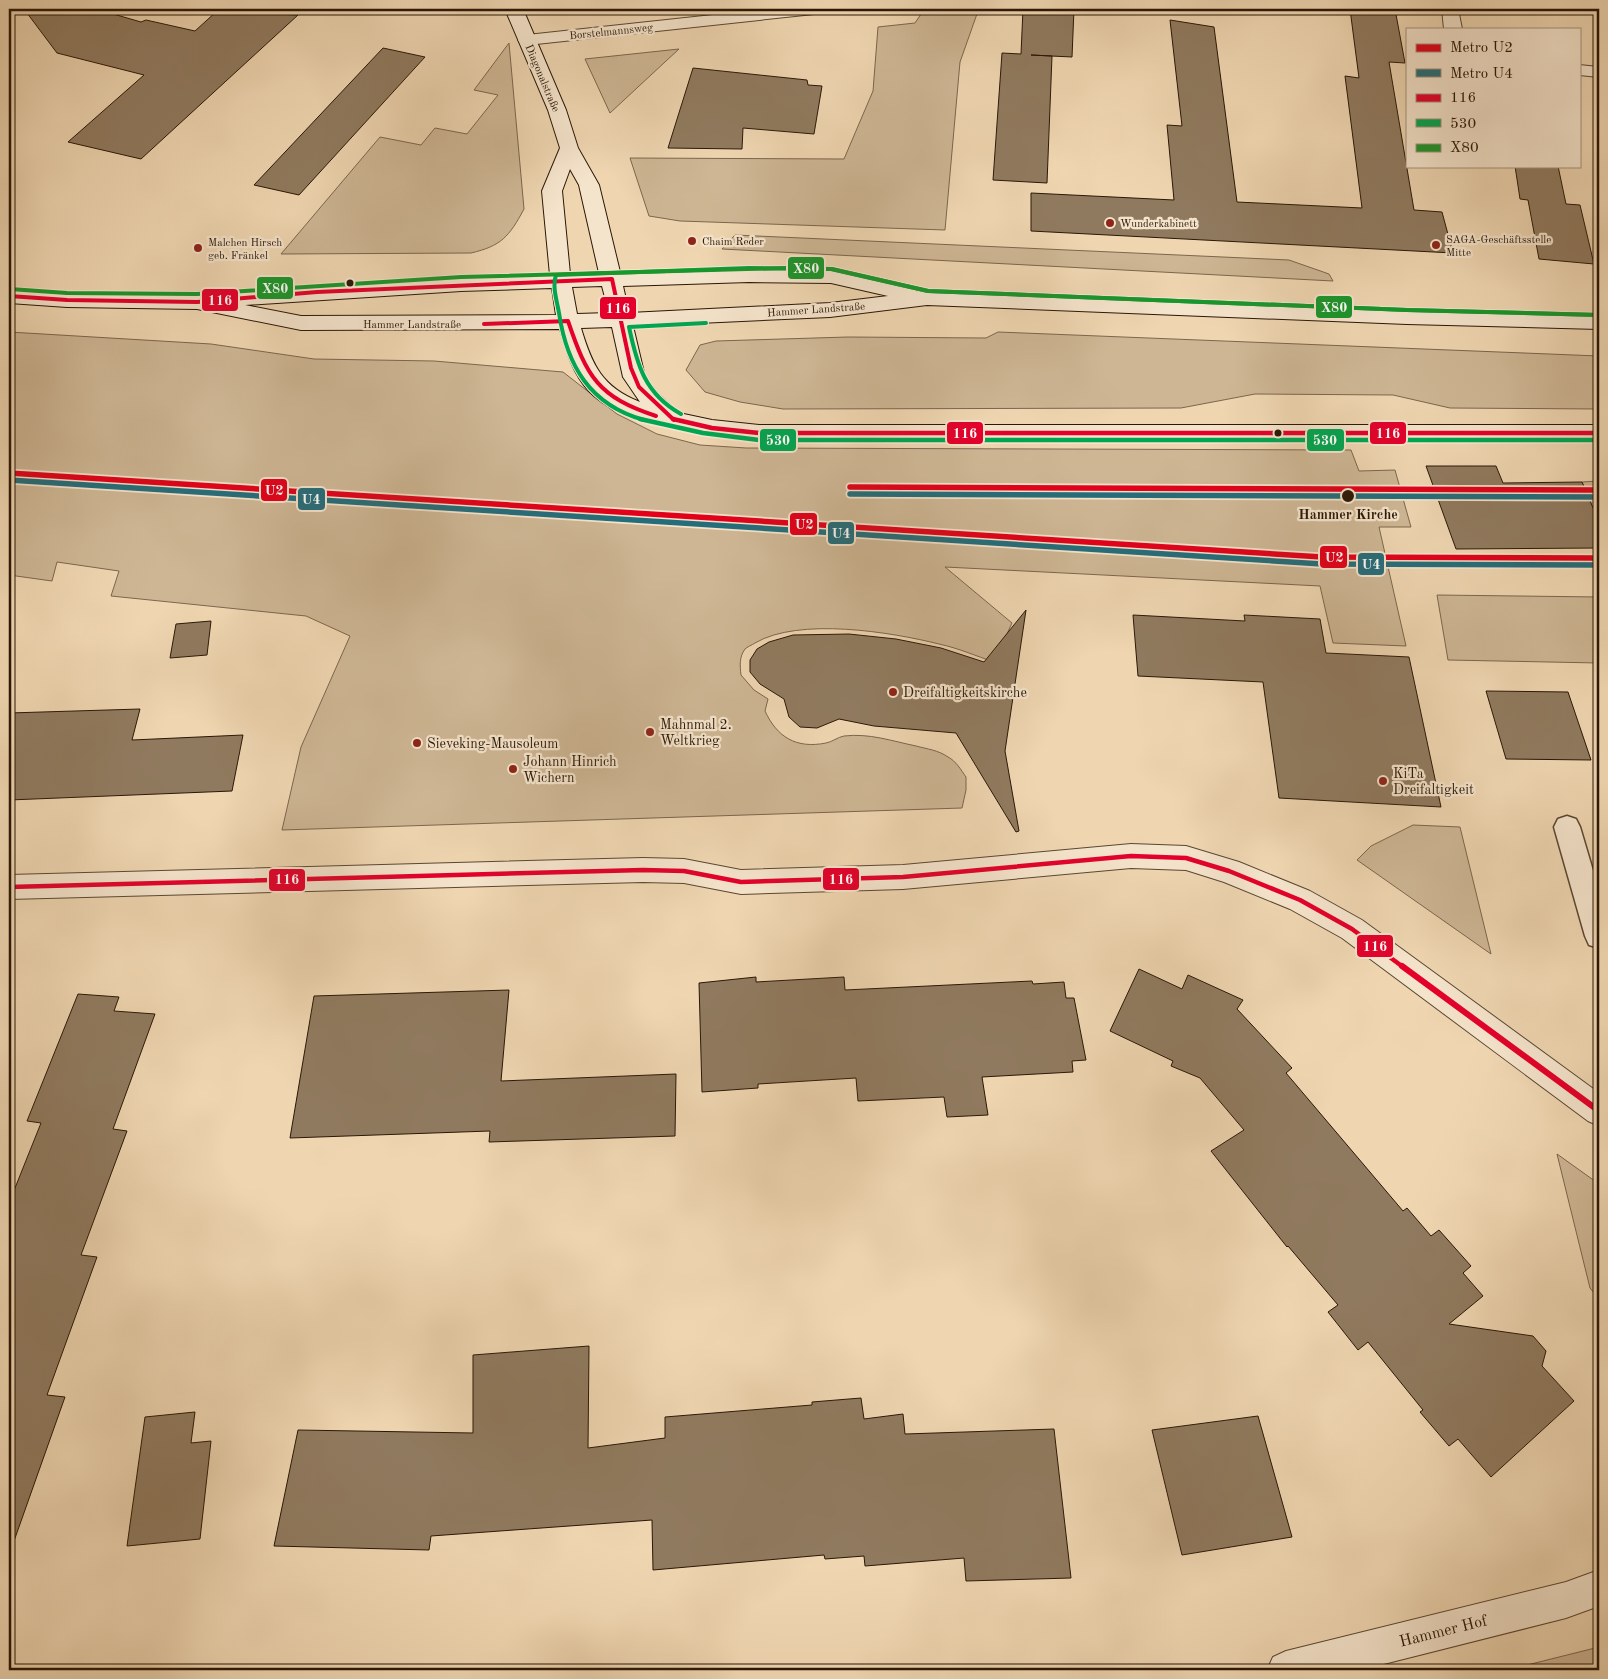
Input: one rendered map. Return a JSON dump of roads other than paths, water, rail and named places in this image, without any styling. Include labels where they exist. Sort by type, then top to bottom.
[{"type":"street","name":"Diagonalstraße","points":[[514,9],[557,110],[569,148],[589,185],[631,368],[639,387],[674,420]]},
{"type":"street","points":[[662,25],[675,9]]},
{"type":"street","name":"Borstelmannsweg","points":[[527,40],[814,9]]},
{"type":"street","points":[[1450,9],[1453,28]]},
{"type":"street","points":[[1580,70],[1599,72]]},
{"type":"street","points":[[569,148],[552,191],[561,281],[568,321],[581,360],[597,386],[618,402],[630,408],[712,428],[759,433],[1599,433]]},
{"type":"street","name":"Hammer Landstraße","points":[[9,296],[68,300],[197,302],[317,292],[740,275],[831,276],[927,298]]},
{"type":"street","name":"Hammer Landstraße","points":[[197,302],[301,323],[462,324],[620,320],[830,310],[927,298],[1407,317],[1599,322]]},
{"type":"street","points":[[9,887],[643,870],[684,871],[741,882],[903,877],[1131,856],[1186,858],[1229,871],[1300,900],[1352,929],[1599,1111]]},
{"type":"street","name":"Hammer Hof","points":[[1286,1670],[1566,1600],[1599,1588]]},
{"type":"lane","points":[[1568,827],[1599,936]]},
{"type":"metro line","name":"U2","points":[[9,473],[1322,557],[1599,558]]},
{"type":"metro line","name":"U4","points":[[9,480],[1322,564],[1599,565]]},
{"type":"metro line","name":"U2","points":[[850,487],[1599,490]]},
{"type":"metro line","name":"U4","points":[[850,494],[1599,497]]},
{"type":"place","name":"Wunderkabinett","points":[[1110,223]]},
{"type":"place","name":"Chaim Reder","points":[[692,241]]},
{"type":"place","name":"SAGA-Geschäftsstelle Mitte","points":[[1436,245]]},
{"type":"place","name":"Malchen Hirsch geb. Fränkel","points":[[198,248]]},
{"type":"place","name":"Hammer Kirche","points":[[1348,496]]},
{"type":"place","name":"Dreifaltigkeitskirche","points":[[893,692]]},
{"type":"place","name":"Mahnmal 2. Weltkrieg","points":[[650,732]]},
{"type":"place","name":"Sieveking-Mausoleum","points":[[417,743]]},
{"type":"place","name":"Johann Hinrich Wichern","points":[[513,769]]},
{"type":"place","name":"KiTa Dreifaltigkeit","points":[[1383,781]]}]
